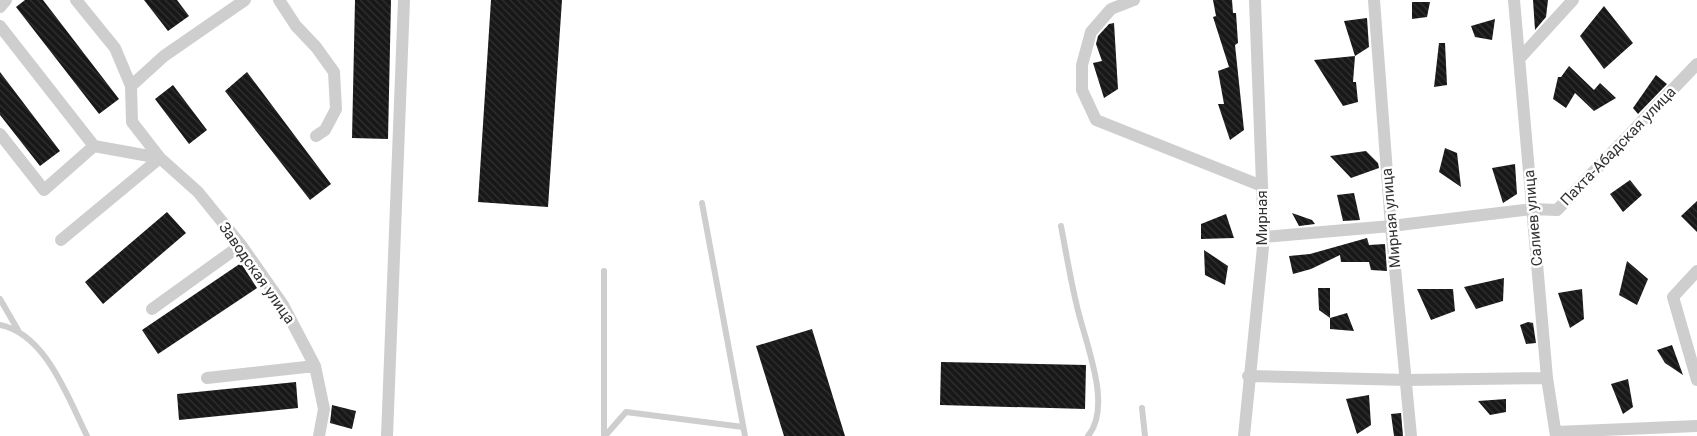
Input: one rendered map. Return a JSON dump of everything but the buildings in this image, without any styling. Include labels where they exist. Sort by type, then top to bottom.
[{"type":"street","points":[[0,7],[6,0]]},
{"type":"street","points":[[76,0],[115,48],[131,86],[164,56],[245,0]]},
{"type":"street","points":[[279,0],[296,26],[316,46],[334,72],[336,109],[325,130],[316,136]]},
{"type":"street","points":[[387,436],[404,0]]},
{"type":"street","points":[[1134,0],[1111,8],[1091,32],[1082,65],[1082,90],[1096,120],[1262,186]]},
{"type":"street","name":"Мирная","points":[[1244,436],[1248,376],[1264,237],[1255,0]]},
{"type":"street","name":"Мирная улица","points":[[1374,0],[1391,226],[1411,436]]},
{"type":"street","name":"Салиев улица","points":[[1514,0],[1546,378],[1556,434]]},
{"type":"street","points":[[1519,59],[1573,0]]},
{"type":"street","points":[[0,26],[94,146],[160,158]]},
{"type":"street","name":"Пахта-Абадская улица","points":[[1264,237],[1391,226],[1532,209],[1557,210],[1697,64]]},
{"type":"street","name":"Заводская улица","points":[[131,86],[132,122],[160,158],[198,192],[241,246],[283,305],[315,366],[324,409],[319,436]]},
{"type":"street","points":[[0,134],[44,190],[94,146]]},
{"type":"street","points":[[61,240],[160,158]]},
{"type":"street","points":[[152,309],[241,246]]},
{"type":"street","points":[[1697,271],[1673,297],[1697,380]]},
{"type":"street","points":[[207,378],[315,366]]},
{"type":"street","points":[[1248,376],[1407,380],[1546,378]]},
{"type":"street","points":[[1556,434],[1697,426]]},
{"type":"lane","points":[[702,203],[745,436]]},
{"type":"lane","points":[[1061,226],[1076,304],[1088,344],[1098,399],[1096,423],[1088,436]]},
{"type":"lane","points":[[604,271],[604,436]]},
{"type":"lane","points":[[0,299],[18,330]]},
{"type":"lane","points":[[0,325],[18,330],[29,338],[54,370],[88,436]]},
{"type":"lane","points":[[1142,408],[1144,436]]},
{"type":"lane","points":[[604,436],[626,412],[743,427]]}]
